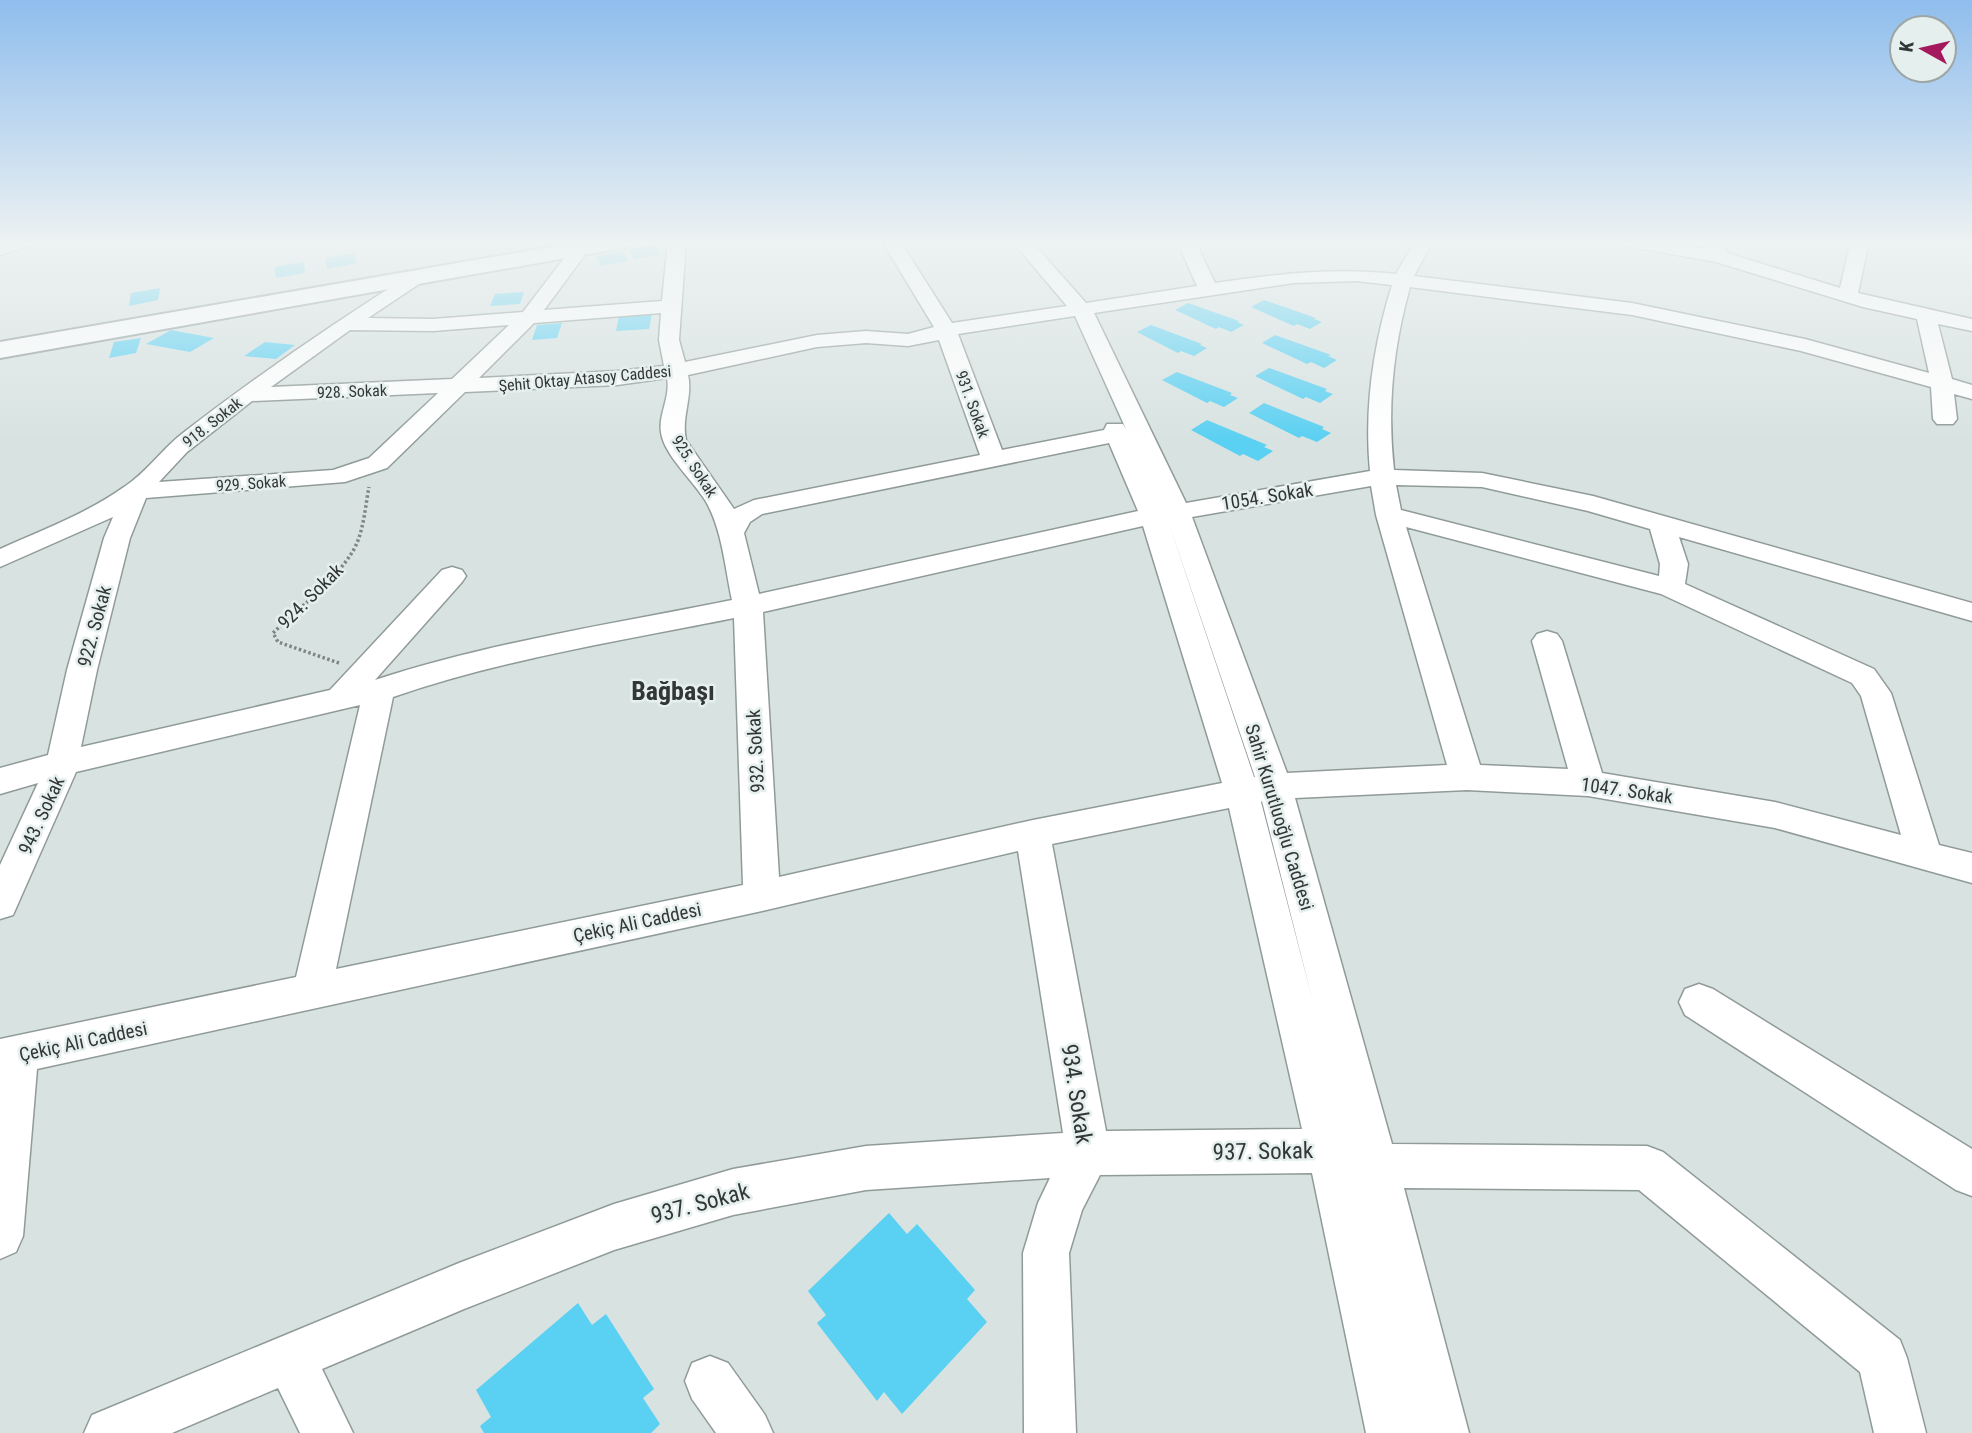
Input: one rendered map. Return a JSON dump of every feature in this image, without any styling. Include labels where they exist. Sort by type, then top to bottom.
[{"type":"main road","points":[[0,342],[203,308]]},
{"type":"main road","points":[[0,350],[240,308]]},
{"type":"street","name":"918. Sokak","points":[[0,559],[98,515],[136,491],[179,447],[345,324],[371,308]]},
{"type":"street","points":[[372,466],[459,387],[536,308]]},
{"type":"street","points":[[345,324],[433,325],[646,308]]},
{"type":"street","name":"925. Sokak","points":[[670,308],[669,340],[680,390],[671,426],[674,440],[719,502],[731,533],[748,606]]},
{"type":"street","name":"931. Sokak","points":[[932,308],[946,330],[993,458]]},
{"type":"street","name":"Sahir Kurutluoğlu Caddesi","points":[[1068,308],[1072,312],[1118,434],[1165,513]]},
{"type":"street","name":"Sahir Kurutluoğlu Caddesi","points":[[1069,308],[1165,513],[1259,790],[1376,1166],[1443,1433]]},
{"type":"street","name":"Şehit Oktay Atasoy Caddesi","points":[[459,387],[566,382],[674,371],[817,341],[866,337],[908,340],[928,337],[946,330],[1098,308]]},
{"type":"street","points":[[1395,308],[1382,358],[1381,477],[1389,515],[1467,777]]},
{"type":"street","name":"Şehit Oktay Atasoy Caddesi","points":[[1623,308],[1805,345],[1972,392]]},
{"type":"street","points":[[1895,308],[1972,325]]},
{"type":"street","points":[[1927,316],[1942,384],[1945,419]]},
{"type":"street","name":"928. Sokak","points":[[246,396],[459,387]]},
{"type":"street","points":[[731,533],[739,517],[754,509],[1118,434]]},
{"type":"street","name":"929. Sokak","points":[[136,491],[336,477],[372,466]]},
{"type":"street","name":"1054. Sokak","points":[[0,781],[64,763],[340,699],[372,681],[432,672],[748,606],[1165,513],[1381,477],[1482,480],[1592,504],[1972,612]]},
{"type":"street","name":"922. Sokak","points":[[64,763],[66,738],[78,684],[117,538],[136,491]]},
{"type":"street","points":[[1389,515],[1671,588],[1863,677],[1876,693],[1924,854]]},
{"type":"street","points":[[1662,524],[1674,564],[1671,588]]},
{"type":"street","points":[[312,992],[372,681],[452,576]]},
{"type":"street","name":"932. Sokak","points":[[748,606],[762,896]]},
{"type":"street","points":[[1547,641],[1588,783]]},
{"type":"street","name":"943. Sokak","points":[[0,904],[64,763]]},
{"type":"street","name":"1047. Sokak","points":[[1259,790],[1467,777],[1588,783],[1775,815],[1972,868]]},
{"type":"street","name":"Sahir Kurutluoğlu Caddesi","points":[[1259,790],[1329,1151],[1392,1433]]},
{"type":"street","name":"Çekiç Ali Caddesi","points":[[9,1056],[762,896],[1032,834],[1259,790]]},
{"type":"street","name":"934. Sokak","points":[[1032,834],[1088,1153],[1061,1203],[1046,1253],[1050,1433]]},
{"type":"street","points":[[1699,1002],[1972,1174]]},
{"type":"street","points":[[0,1236],[9,1056]]},
{"type":"street","name":"937. Sokak","points":[[110,1433],[289,1357],[614,1227],[733,1192],[866,1168],[1088,1153],[1329,1151]]},
{"type":"street","points":[[1376,1166],[1647,1168],[1882,1359],[1900,1433]]},
{"type":"street","points":[[289,1357],[327,1433]]},
{"type":"street","points":[[710,1381],[747,1433]]},
{"type":"path","name":"924. Sokak","points":[[372,466],[360,534],[353,551],[337,571],[273,633],[278,642],[372,681]]},
{"type":"building","points":[[1202,308],[1244,325],[1231,332],[1219,327],[1216,329],[1175,310]]},
{"type":"building","points":[[1253,308],[1287,308],[1322,322],[1310,329],[1297,324],[1294,326]]},
{"type":"building","points":[[652,314],[649,329],[616,331],[619,316]]},
{"type":"building","points":[[562,323],[557,338],[532,340],[537,325]]},
{"type":"building","points":[[1151,325],[1207,348],[1194,356],[1181,351],[1178,353],[1137,332]]},
{"type":"building","points":[[171,330],[214,338],[190,352],[146,344]]},
{"type":"building","points":[[1275,335],[1331,355],[1328,356],[1337,360],[1324,368],[1311,362],[1307,364],[1262,343]]},
{"type":"building","points":[[141,338],[136,353],[109,358],[114,342]]},
{"type":"building","points":[[265,342],[295,345],[276,359],[244,356]]},
{"type":"building","points":[[1269,368],[1327,389],[1325,391],[1333,394],[1320,403],[1306,397],[1303,399],[1255,376]]},
{"type":"building","points":[[1177,372],[1232,393],[1230,395],[1238,398],[1224,407],[1210,401],[1207,403],[1162,380]]},
{"type":"building","points":[[1264,403],[1324,427],[1322,429],[1331,433],[1317,442],[1302,436],[1299,438],[1249,413]]},
{"type":"building","points":[[1207,420],[1267,445],[1264,447],[1273,451],[1258,461],[1243,454],[1240,456],[1191,430]]},
{"type":"building","points":[[889,1213],[907,1234],[917,1224],[975,1290],[967,1299],[987,1322],[902,1414],[884,1392],[877,1401],[817,1323],[826,1315],[808,1291]]},
{"type":"building","points":[[578,1303],[592,1325],[606,1314],[654,1389],[643,1398],[660,1424],[651,1433],[484,1433],[480,1426],[491,1417],[476,1390]]},
{"type":"district","name":"Bağbaşı","points":[[673,691]]}]
